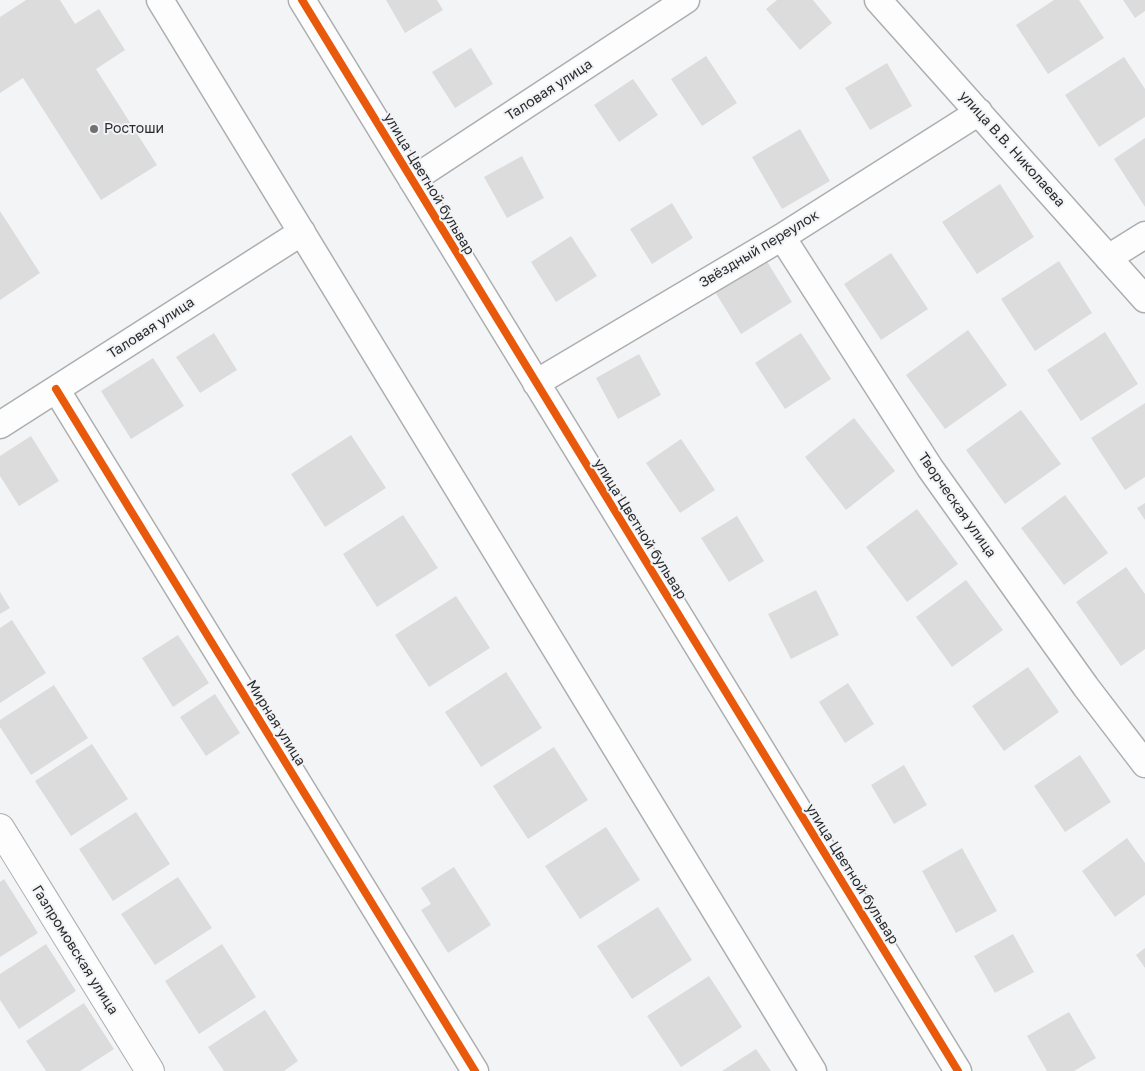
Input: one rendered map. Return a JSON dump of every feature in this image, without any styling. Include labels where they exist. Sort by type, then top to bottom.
[{"type":"main road","name":"Газпромовская улица","points":[[0,828],[150,1071]]},
{"type":"street","points":[[160,0],[813,1071]]},
{"type":"street","name":"улица Цветной бульвар","points":[[302,0],[958,1071]]},
{"type":"street","name":"Таловая улица","points":[[412,180],[686,0]]},
{"type":"street","name":"улица В.В. Николаева","points":[[878,0],[1145,299]]},
{"type":"street","name":"Звёздный переулок","points":[[536,383],[782,236],[978,112]]},
{"type":"street","name":"Таловая улица","points":[[0,425],[302,232]]},
{"type":"street","points":[[1108,258],[1145,235]]},
{"type":"street","name":"Творческая улица","points":[[782,236],[930,468],[1086,687],[1145,764]]},
{"type":"street","name":"Мирная улица","points":[[56,389],[475,1071]]},
{"type":"building","name":"Ростоши","points":[[26,0],[60,0],[75,24],[99,9],[125,50],[96,69],[157,165],[101,200],[23,78],[0,93],[0,17]]},
{"type":"building","points":[[386,0],[437,0],[443,10],[405,33]]},
{"type":"building","points":[[777,0],[813,0],[832,23],[800,50],[766,9]]},
{"type":"building","points":[[1054,0],[1079,0],[1104,38],[1048,74],[1016,25]]},
{"type":"building","points":[[1123,0],[1145,0],[1145,11],[1135,18]]},
{"type":"building","points":[[471,48],[493,84],[455,108],[432,72]]},
{"type":"building","points":[[706,56],[737,103],[702,126],[671,79]]},
{"type":"building","points":[[1124,57],[1145,89],[1145,117],[1099,147],[1065,95]]},
{"type":"building","points":[[887,63],[912,106],[870,130],[845,88]]},
{"type":"building","points":[[633,79],[658,115],[619,142],[594,105]]},
{"type":"building","points":[[800,129],[830,181],[782,209],[752,157]]},
{"type":"building","points":[[1145,138],[1145,207],[1114,159]]},
{"type":"building","points":[[522,156],[544,198],[507,218],[484,177]]},
{"type":"building","points":[[1000,184],[1034,237],[977,274],[942,222]]},
{"type":"building","points":[[672,203],[693,238],[652,264],[630,229]]},
{"type":"building","points":[[0,211],[40,273],[0,300]]},
{"type":"building","points":[[571,236],[597,276],[556,302],[531,262]]},
{"type":"building","points":[[891,253],[928,309],[881,340],[844,284]]},
{"type":"building","points":[[766,260],[792,302],[741,334],[715,292]]},
{"type":"building","points":[[1059,261],[1092,313],[1035,351],[1001,299]]},
{"type":"building","points":[[968,330],[1007,385],[945,429],[906,375]]},
{"type":"building","points":[[1105,332],[1138,384],[1081,421],[1047,370]]},
{"type":"building","points":[[214,333],[237,370],[200,393],[176,357]]},
{"type":"building","points":[[801,333],[831,379],[785,409],[755,363]]},
{"type":"building","points":[[639,354],[661,395],[618,419],[596,378]]},
{"type":"building","points":[[153,358],[184,406],[131,439],[101,391]]},
{"type":"building","points":[[1145,403],[1145,477],[1125,490],[1091,438]]},
{"type":"building","points":[[1021,410],[1061,464],[1005,504],[966,450]]},
{"type":"building","points":[[854,418],[895,471],[846,510],[805,457]]},
{"type":"building","points":[[351,435],[386,488],[325,527],[291,474]]},
{"type":"building","points":[[31,436],[59,481],[19,506],[0,476],[0,456]]},
{"type":"building","points":[[681,439],[715,490],[680,513],[646,463]]},
{"type":"building","points":[[1065,495],[1108,553],[1064,585],[1021,528]]},
{"type":"building","points":[[1145,503],[1145,520],[1137,508]]},
{"type":"building","points":[[917,509],[958,564],[907,602],[866,547]]},
{"type":"building","points":[[403,515],[438,568],[377,607],[343,554]]},
{"type":"building","points":[[737,516],[764,561],[729,582],[701,538]]},
{"type":"building","points":[[1126,567],[1145,594],[1145,649],[1121,666],[1076,602]]},
{"type":"building","points":[[966,580],[1003,630],[952,667],[916,617]]},
{"type":"building","points":[[816,590],[839,635],[791,659],[768,614]]},
{"type":"building","points":[[0,592],[10,608],[0,614]]},
{"type":"building","points":[[456,596],[490,648],[429,687],[395,635]]},
{"type":"building","points":[[12,620],[46,673],[0,703],[0,628]]},
{"type":"building","points":[[178,635],[209,683],[173,707],[142,658]]},
{"type":"building","points":[[1028,667],[1059,712],[1004,751],[972,706]]},
{"type":"building","points":[[506,672],[542,728],[481,767],[445,712]]},
{"type":"building","points":[[848,683],[874,724],[845,743],[819,702]]},
{"type":"building","points":[[54,685],[88,738],[31,775],[0,727],[0,720]]},
{"type":"building","points":[[215,694],[240,733],[206,756],[180,717]]},
{"type":"building","points":[[92,744],[128,799],[71,836],[35,781]]},
{"type":"building","points":[[554,747],[588,800],[528,839],[493,786]]},
{"type":"building","points":[[1080,755],[1111,802],[1065,832],[1034,786]]},
{"type":"building","points":[[904,765],[927,805],[894,824],[871,785]]},
{"type":"building","points":[[136,812],[170,864],[113,901],[79,849]]},
{"type":"building","points":[[606,827],[640,880],[580,919],[545,866]]},
{"type":"building","points":[[1127,838],[1145,863],[1145,895],[1115,917],[1082,871]]},
{"type":"building","points":[[962,848],[997,911],[956,933],[922,871]]},
{"type":"building","points":[[454,867],[491,925],[448,953],[421,910],[431,904],[421,888]]},
{"type":"building","points":[[178,877],[212,928],[155,965],[121,914]]},
{"type":"building","points":[[4,879],[38,933],[0,957],[0,882]]},
{"type":"building","points":[[658,907],[692,960],[632,999],[597,946]]},
{"type":"building","points":[[1013,934],[1034,972],[995,993],[974,956]]},
{"type":"building","points":[[46,944],[76,991],[19,1029],[0,1000],[0,974]]},
{"type":"building","points":[[222,944],[256,997],[199,1034],[165,981]]},
{"type":"building","points":[[1145,948],[1145,968],[1136,955]]},
{"type":"building","points":[[709,976],[742,1027],[681,1067],[647,1016]]},
{"type":"building","points":[[84,1003],[114,1049],[80,1071],[46,1071],[26,1041]]},
{"type":"building","points":[[265,1010],[298,1061],[284,1071],[224,1071],[208,1047]]},
{"type":"building","points":[[1069,1012],[1096,1058],[1074,1071],[1047,1071],[1027,1036]]},
{"type":"building","points":[[756,1049],[771,1071],[722,1071]]},
{"type":"cycle path","points":[[302,0],[958,1071]]},
{"type":"cycle path","points":[[56,389],[475,1071]]},
{"type":"place","name":"Ростоши","points":[[94,129]]}]
